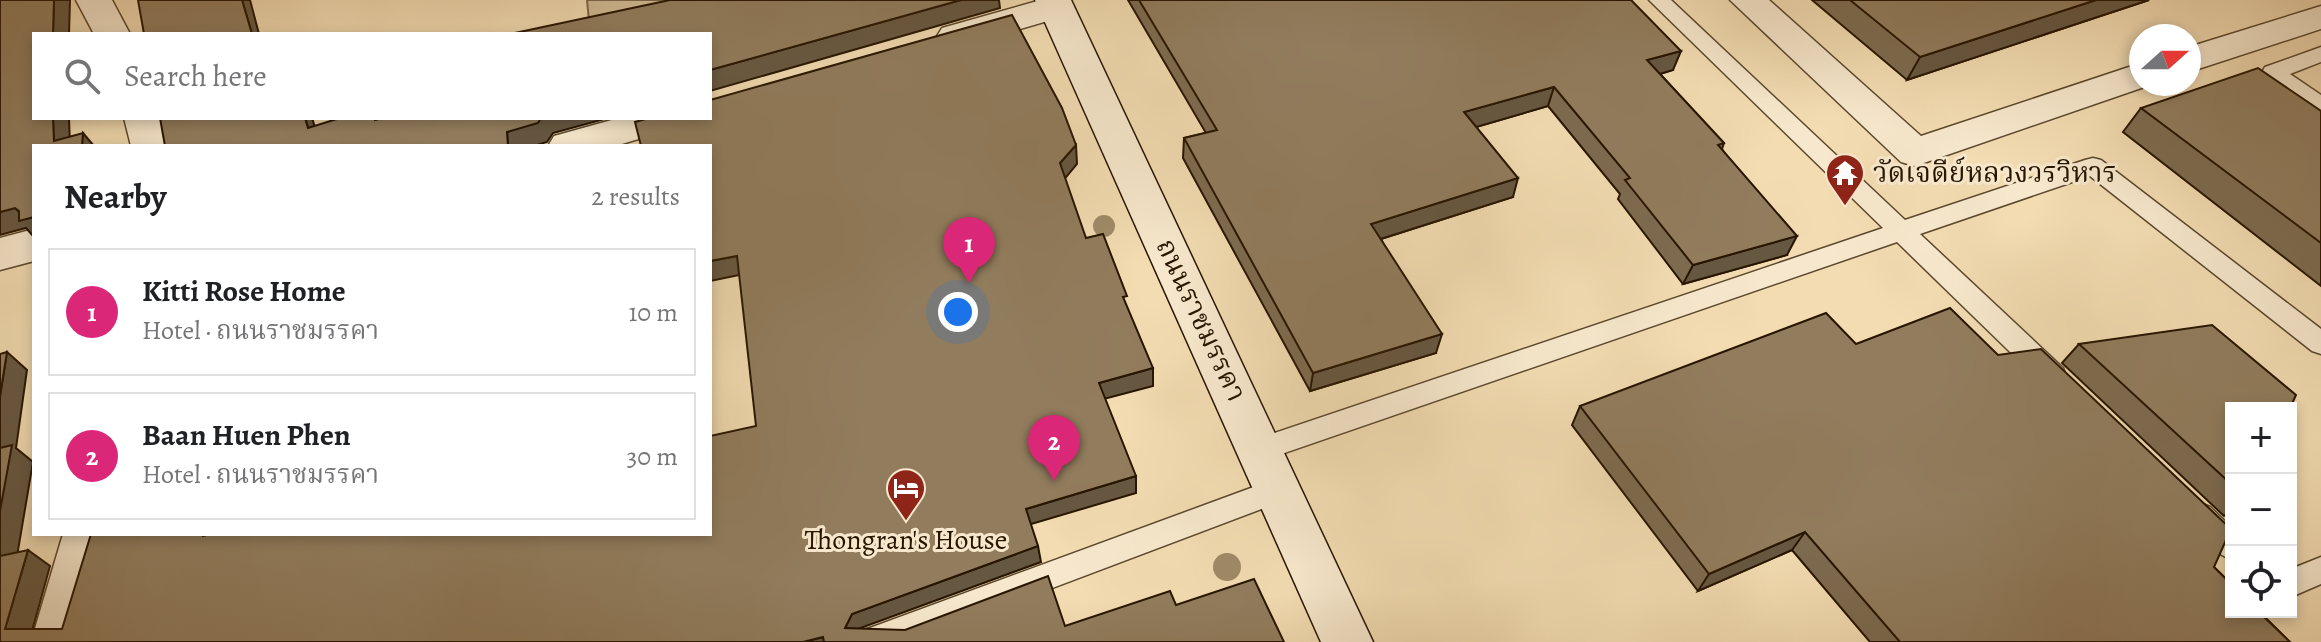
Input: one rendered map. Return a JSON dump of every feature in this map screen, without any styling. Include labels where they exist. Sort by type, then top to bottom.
[{"type":"street","points":[[94,0],[111,32]]},
{"type":"street","points":[[1748,0],[1915,152],[2129,79]]},
{"type":"street","points":[[921,45],[1054,3]]},
{"type":"street","name":"ถนนราชมรรคา","points":[[1054,3],[1347,642]]},
{"type":"street","points":[[2201,56],[2321,17]]},
{"type":"street","points":[[144,120],[150,144]]},
{"type":"street","points":[[581,144],[659,120]]},
{"type":"street","points":[[0,254],[32,246]]},
{"type":"street","points":[[57,642],[87,536]]},
{"type":"lane","points":[[1659,0],[2072,394]]},
{"type":"lane","points":[[2321,54],[2273,72],[2321,106]]},
{"type":"lane","points":[[1261,449],[2093,166],[2321,344]]},
{"type":"lane","points":[[870,642],[1278,490]]},
{"type":"lane","points":[[2185,502],[2225,540]]},
{"type":"lane","points":[[2297,580],[2321,570]]},
{"type":"shaded area","points":[[587,0],[693,0],[589,21]]},
{"type":"building","points":[[0,0],[54,0],[53,32],[32,32],[32,120],[53,120],[54,141],[83,133],[82,144],[32,144],[32,218],[19,221],[19,211],[15,208],[0,212]]},
{"type":"building","points":[[138,0],[242,0],[251,32],[144,32]]},
{"type":"building","points":[[670,0],[961,0],[712,69],[712,32],[519,32]]},
{"type":"building","points":[[1139,0],[1631,0],[1681,51],[1647,60],[1724,143],[1718,145],[1797,236],[1693,265],[1625,180],[1630,178],[1554,87],[1464,112],[1518,178],[1371,224],[1442,334],[1313,373],[1184,138],[1217,130]]},
{"type":"building","points":[[1850,0],[2096,0],[1920,57]]},
{"type":"building","points":[[1012,15],[1062,108],[1076,145],[1060,163],[1086,238],[1103,234],[1127,296],[1123,297],[1153,368],[1099,383],[1136,476],[1026,509],[1038,546],[852,614],[845,628],[905,630],[1048,576],[1065,626],[1170,591],[1176,605],[1254,579],[1284,642],[824,642],[823,637],[803,642],[0,642],[0,556],[28,550],[5,629],[62,629],[90,536],[712,536],[712,436],[756,426],[737,256],[712,261],[712,144],[640,144],[635,122],[712,120],[712,99]]},
{"type":"building","points":[[2258,68],[2321,111],[2321,243],[2141,108],[2176,96],[2201,96],[2201,87]]},
{"type":"building","points":[[160,120],[306,120],[308,128],[334,120],[540,120],[507,132],[508,144],[165,144]]},
{"type":"building","points":[[1950,308],[1998,355],[2041,349],[2225,523],[2225,542],[2214,567],[2225,578],[2225,618],[2265,618],[2290,642],[1900,642],[1805,532],[1709,574],[1580,406],[1826,313],[1856,344]]},
{"type":"building","points":[[2212,325],[2296,395],[2293,402],[2225,402],[2225,478],[2079,344]]},
{"type":"building","points":[[7,352],[0,396],[0,354]]},
{"type":"building","points":[[12,445],[0,511],[0,448]]},
{"type":"place","name":"วัดเจดีย์หลวงวรวิหาร","points":[[1845,207]]},
{"type":"place","name":"Kitti Rose Home","points":[[969,283]]},
{"type":"place","name":"Baan Huen Phen","points":[[1054,481]]},
{"type":"place","name":"Thongran's House","points":[[906,522]]}]
